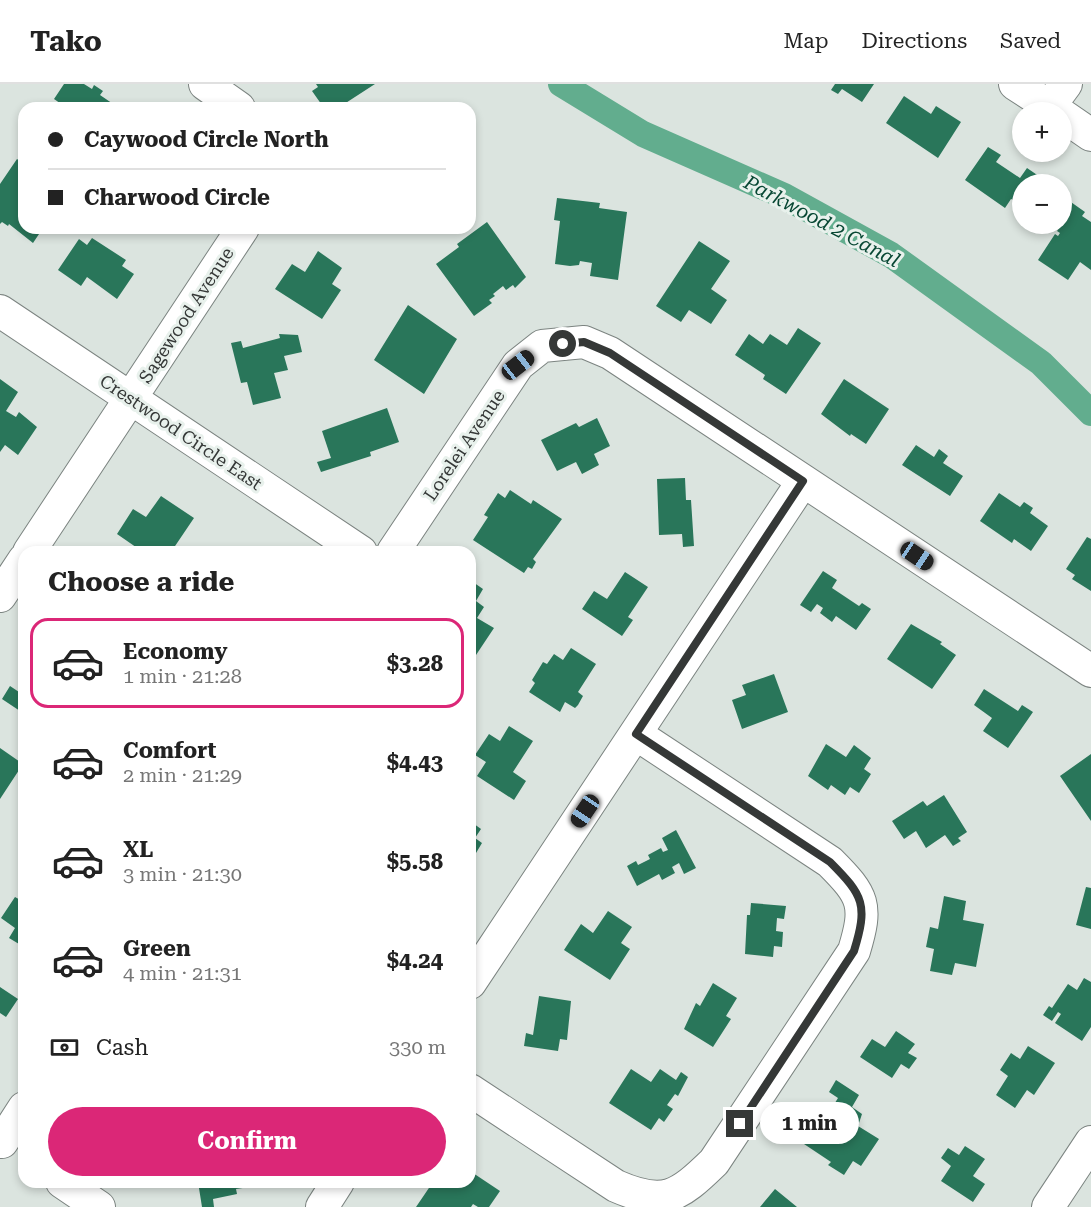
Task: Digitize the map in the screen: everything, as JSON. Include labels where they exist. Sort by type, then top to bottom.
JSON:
[{"type":"street","points":[[205,84],[230,102]]},
{"type":"street","points":[[1015,84],[1053,102]]},
{"type":"street","points":[[1072,117],[1091,135]]},
{"type":"street","name":"Sagewood Avenue","points":[[33,546],[239,234]]},
{"type":"street","name":"Crestwood Circle East","points":[[0,311],[352,546]]},
{"type":"street","name":"Lorelei Avenue","points":[[397,546],[518,365],[543,346],[584,342],[610,353],[803,481]]},
{"type":"street","points":[[476,975],[803,481],[1091,672]]},
{"type":"street","points":[[0,596],[18,569]]},
{"type":"street","points":[[476,1094],[616,1186],[641,1197],[667,1197],[691,1185],[714,1162],[854,951],[863,919],[855,887],[830,862],[636,734]]},
{"type":"street","points":[[9,1146],[18,1123]]},
{"type":"street","points":[[1048,1207],[1091,1142]]},
{"type":"street","points":[[71,1188],[99,1207]]},
{"type":"street","points":[[322,1207],[334,1188]]},
{"type":"building","points":[[64,84],[84,84],[92,89],[94,85],[103,91],[100,95],[110,102],[58,102],[54,99]]},
{"type":"building","points":[[316,84],[375,84],[347,102],[320,102],[312,91],[318,87]]},
{"type":"building","points":[[835,84],[874,84],[862,102],[842,89],[838,94],[831,90]]},
{"type":"building","points":[[904,96],[931,114],[936,106],[961,122],[938,158],[886,123]]},
{"type":"building","points":[[988,147],[1001,155],[996,162],[1014,174],[1012,174],[1012,199],[1005,208],[965,180]]},
{"type":"building","points":[[17,159],[18,231],[9,224],[8,226],[2,222],[0,224],[0,184]]},
{"type":"building","points":[[1027,168],[1036,174],[1023,174]]},
{"type":"building","points":[[557,198],[600,203],[599,208],[627,212],[618,280],[590,276],[592,263],[580,261],[579,265],[570,266],[555,264],[560,221],[554,220]]},
{"type":"building","points":[[1072,203],[1085,212],[1082,216],[1091,222],[1091,270],[1080,262],[1068,280],[1038,260],[1055,234],[1058,236],[1072,234]]},
{"type":"building","points":[[487,222],[526,277],[515,288],[513,285],[506,290],[503,286],[489,300],[492,303],[474,316],[436,264],[459,247],[457,244],[471,234],[476,234],[476,230]]},
{"type":"building","points":[[22,234],[39,234],[33,243]]},
{"type":"building","points":[[92,238],[126,260],[122,266],[134,274],[117,299],[87,277],[81,286],[58,270],[79,239],[87,245]]},
{"type":"building","points":[[699,241],[730,261],[711,289],[727,300],[711,324],[689,310],[681,322],[656,306]]},
{"type":"building","points":[[318,251],[342,268],[332,284],[341,290],[322,319],[275,289],[292,264],[305,272]]},
{"type":"building","points":[[408,305],[457,339],[424,394],[374,360]]},
{"type":"building","points":[[798,328],[821,343],[786,394],[763,379],[765,375],[735,355],[749,334],[763,344],[770,334],[787,345]]},
{"type":"building","points":[[279,334],[298,335],[302,352],[284,356],[288,370],[274,373],[281,398],[253,405],[247,382],[241,383],[231,343],[241,341],[243,348],[280,338]]},
{"type":"building","points":[[0,379],[18,392],[6,411],[16,417],[19,412],[37,427],[18,455],[5,445],[0,452]]},
{"type":"building","points":[[844,379],[889,409],[866,444],[851,434],[850,436],[821,414]]},
{"type":"building","points":[[387,408],[399,442],[370,452],[371,456],[321,472],[317,462],[331,458],[322,431]]},
{"type":"building","points":[[597,418],[610,446],[594,454],[599,465],[582,474],[576,462],[557,471],[541,440],[576,423],[579,427]]},
{"type":"building","points":[[916,445],[934,457],[939,449],[948,456],[943,463],[963,476],[950,496],[902,465]]},
{"type":"building","points":[[685,478],[686,500],[691,500],[694,546],[683,547],[682,534],[659,535],[657,479]]},
{"type":"building","points":[[510,490],[531,504],[533,500],[562,519],[533,559],[536,562],[532,569],[528,567],[524,573],[473,540],[488,517],[484,515],[498,493],[505,498]]},
{"type":"building","points":[[999,493],[1020,507],[1024,502],[1033,508],[1030,513],[1048,526],[1031,551],[1014,539],[1012,543],[980,521]]},
{"type":"building","points":[[161,496],[194,518],[175,546],[134,546],[117,534],[133,509],[146,517]]},
{"type":"building","points":[[1087,537],[1091,539],[1091,591],[1072,579],[1075,575],[1066,569]]},
{"type":"building","points":[[823,571],[837,580],[832,588],[859,606],[862,603],[871,609],[856,630],[836,616],[832,622],[820,613],[823,608],[817,604],[811,612],[800,605]]},
{"type":"building","points":[[625,572],[648,587],[628,617],[633,620],[622,636],[582,609],[594,591],[607,599]]},
{"type":"building","points":[[476,584],[483,589],[476,601]]},
{"type":"building","points":[[476,601],[484,607],[477,618],[494,628],[476,655]]},
{"type":"building","points":[[911,624],[942,642],[940,644],[956,655],[932,689],[887,659]]},
{"type":"building","points":[[571,648],[596,664],[578,692],[583,696],[578,705],[575,708],[565,702],[560,712],[529,692],[535,683],[532,680],[543,662],[547,664],[554,654],[563,660]]},
{"type":"building","points":[[774,674],[788,712],[742,729],[732,700],[746,695],[742,685]]},
{"type":"building","points":[[10,686],[18,691],[18,710],[2,699]]},
{"type":"building","points":[[984,689],[1018,711],[1022,705],[1033,712],[1008,748],[983,731],[992,718],[974,705]]},
{"type":"building","points":[[509,726],[533,741],[513,772],[526,781],[514,800],[477,776],[486,762],[476,754],[489,734],[500,741]]},
{"type":"building","points":[[826,744],[846,757],[854,745],[871,758],[864,769],[871,774],[859,793],[850,787],[845,795],[831,785],[828,790],[808,776]]},
{"type":"building","points":[[0,748],[18,761],[18,772],[0,799]]},
{"type":"building","points":[[1091,754],[1091,821],[1060,776]]},
{"type":"building","points":[[944,795],[967,832],[958,838],[961,841],[953,846],[945,835],[926,848],[916,831],[904,839],[892,821],[923,801],[927,806]]},
{"type":"building","points":[[476,825],[481,829],[476,836]]},
{"type":"building","points":[[676,830],[696,868],[684,874],[679,863],[672,867],[675,873],[662,880],[659,874],[637,886],[627,866],[636,861],[638,865],[650,859],[648,855],[661,848],[663,852],[668,850],[662,838]]},
{"type":"building","points":[[476,839],[482,843],[476,853]]},
{"type":"building","points":[[1086,887],[1091,888],[1091,929],[1076,925]]},
{"type":"building","points":[[944,896],[966,901],[963,920],[984,924],[976,967],[955,963],[952,975],[930,971],[934,949],[926,947],[930,927],[938,929]]},
{"type":"building","points":[[15,897],[18,899],[18,943],[9,938],[15,928],[1,918]]},
{"type":"building","points":[[751,903],[786,906],[784,919],[777,918],[776,931],[783,932],[782,947],[774,946],[773,957],[745,954],[747,915],[750,915]]},
{"type":"building","points":[[608,911],[632,927],[621,943],[630,949],[610,980],[564,950],[581,924],[593,933]]},
{"type":"building","points":[[1084,978],[1091,982],[1091,1027],[1082,1041],[1055,1023],[1061,1014],[1058,1012],[1052,1021],[1043,1015],[1049,1006],[1052,1008],[1068,984],[1077,990]]},
{"type":"building","points":[[713,983],[737,998],[726,1016],[731,1019],[713,1047],[684,1029],[696,1003],[700,1006]]},
{"type":"building","points":[[0,987],[18,999],[6,1017],[0,1013]]},
{"type":"building","points":[[539,996],[571,1001],[567,1040],[560,1039],[558,1051],[524,1046],[526,1033],[533,1035]]},
{"type":"building","points":[[896,1031],[915,1044],[908,1053],[917,1058],[909,1069],[901,1064],[892,1078],[860,1057],[872,1039],[885,1047]]},
{"type":"building","points":[[1028,1046],[1055,1063],[1034,1095],[1027,1090],[1015,1108],[996,1095],[1008,1076],[1000,1070],[1011,1053],[1020,1059]]},
{"type":"building","points":[[631,1069],[651,1082],[660,1069],[676,1080],[681,1072],[688,1077],[678,1096],[675,1094],[667,1105],[673,1109],[664,1122],[659,1118],[651,1130],[609,1103]]},
{"type":"building","points":[[836,1080],[859,1095],[852,1107],[862,1114],[858,1126],[879,1139],[861,1166],[853,1161],[844,1175],[828,1165],[831,1162],[801,1142],[808,1131],[814,1136],[820,1126],[813,1121],[818,1114],[825,1119],[838,1098],[829,1092]]},
{"type":"building","points":[[965,1146],[985,1159],[973,1176],[985,1184],[973,1202],[941,1181],[951,1166],[941,1158],[948,1148],[959,1155]]},
{"type":"building","points":[[476,1175],[500,1191],[489,1207],[478,1207],[473,1204],[471,1207],[416,1207],[429,1188],[476,1188]]},
{"type":"building","points":[[199,1188],[243,1188],[236,1189],[237,1194],[213,1199],[214,1207],[202,1207]]},
{"type":"building","points":[[775,1189],[797,1207],[760,1207]]},
{"type":"waterway","name":"Parkwood 2 Canal","points":[[561,84],[643,134],[784,196],[891,255],[1041,363],[1091,413]]},
{"type":"route","points":[[563,344],[584,342],[610,353],[803,481],[636,734],[830,862],[855,887],[863,919],[854,951],[740,1124]]}]
